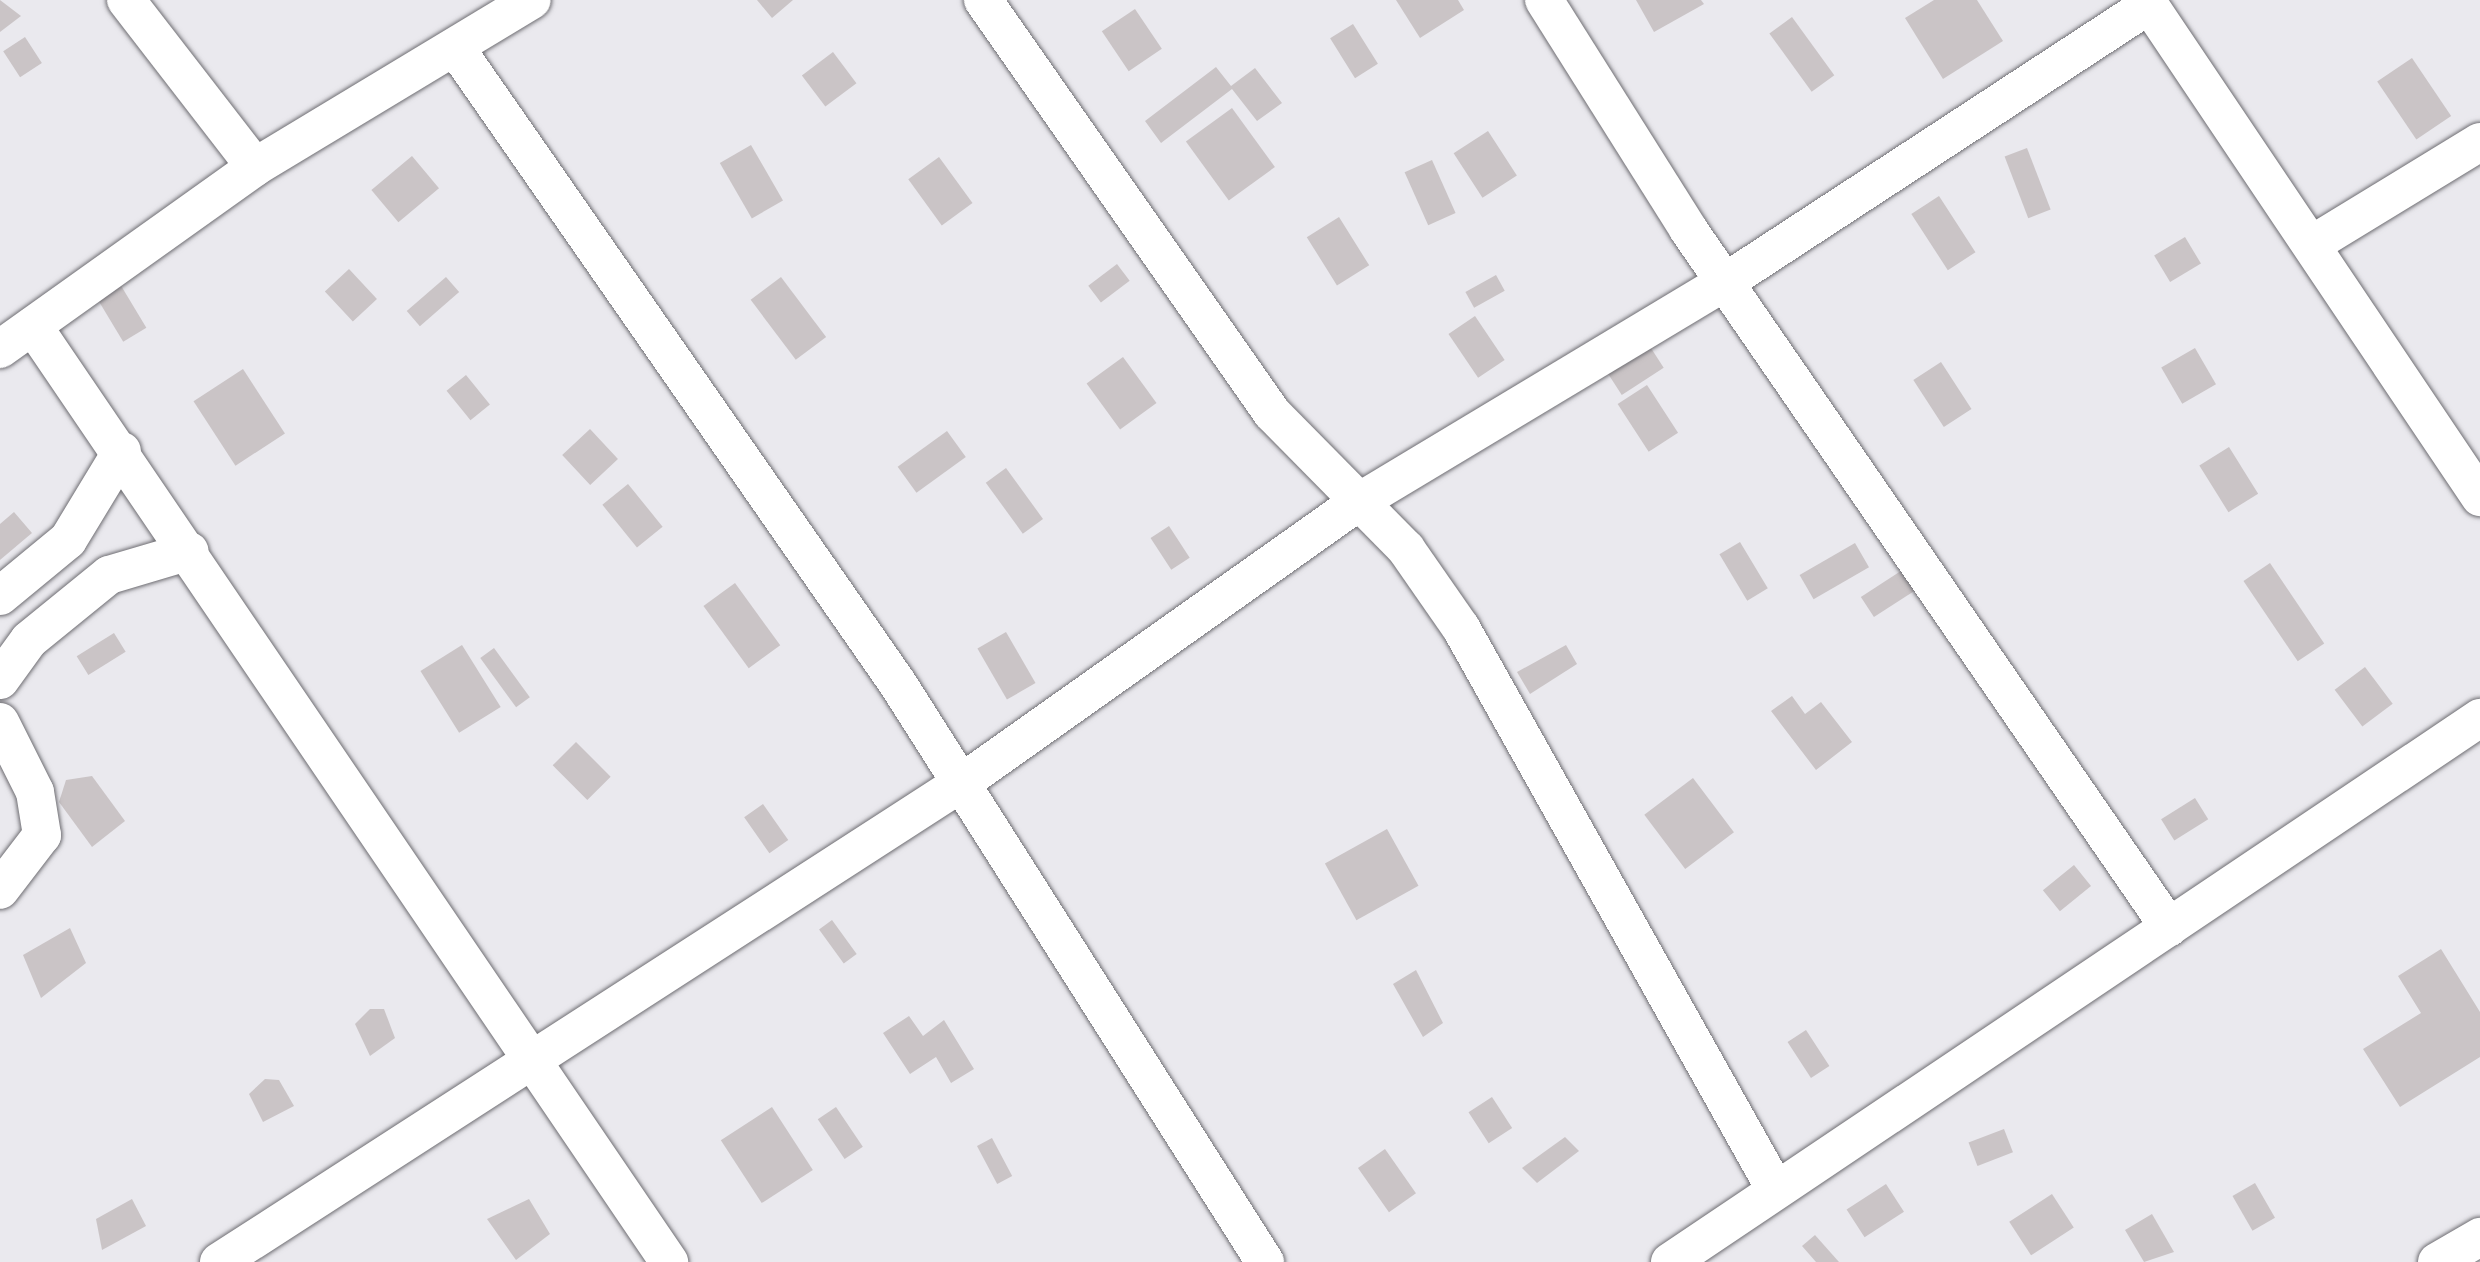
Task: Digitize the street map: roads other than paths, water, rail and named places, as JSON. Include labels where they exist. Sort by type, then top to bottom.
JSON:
[{"type":"street","points":[[126,0],[255,167]]},
{"type":"street","points":[[0,349],[255,167],[457,50],[532,0]]},
{"type":"street","points":[[983,0],[1272,412],[1406,549],[1460,628],[1774,1187]]},
{"type":"street","points":[[1544,0],[1726,280],[2168,928]]},
{"type":"street","points":[[219,1262],[960,784],[1357,503],[1726,280],[2148,2],[2316,242],[2480,497]]},
{"type":"street","points":[[457,50],[960,784],[1265,1262]]},
{"type":"street","points":[[2316,242],[2480,142]]},
{"type":"street","points":[[33,326],[669,1262]]},
{"type":"street","points":[[0,596],[68,540],[122,452]]},
{"type":"street","points":[[0,680],[29,640],[109,575],[190,552]]},
{"type":"street","points":[[1670,1262],[1774,1187],[2480,718]]},
{"type":"street","points":[[0,722],[35,792],[42,835],[0,890]]},
{"type":"street","points":[[2438,1262],[2480,1236]]}]
